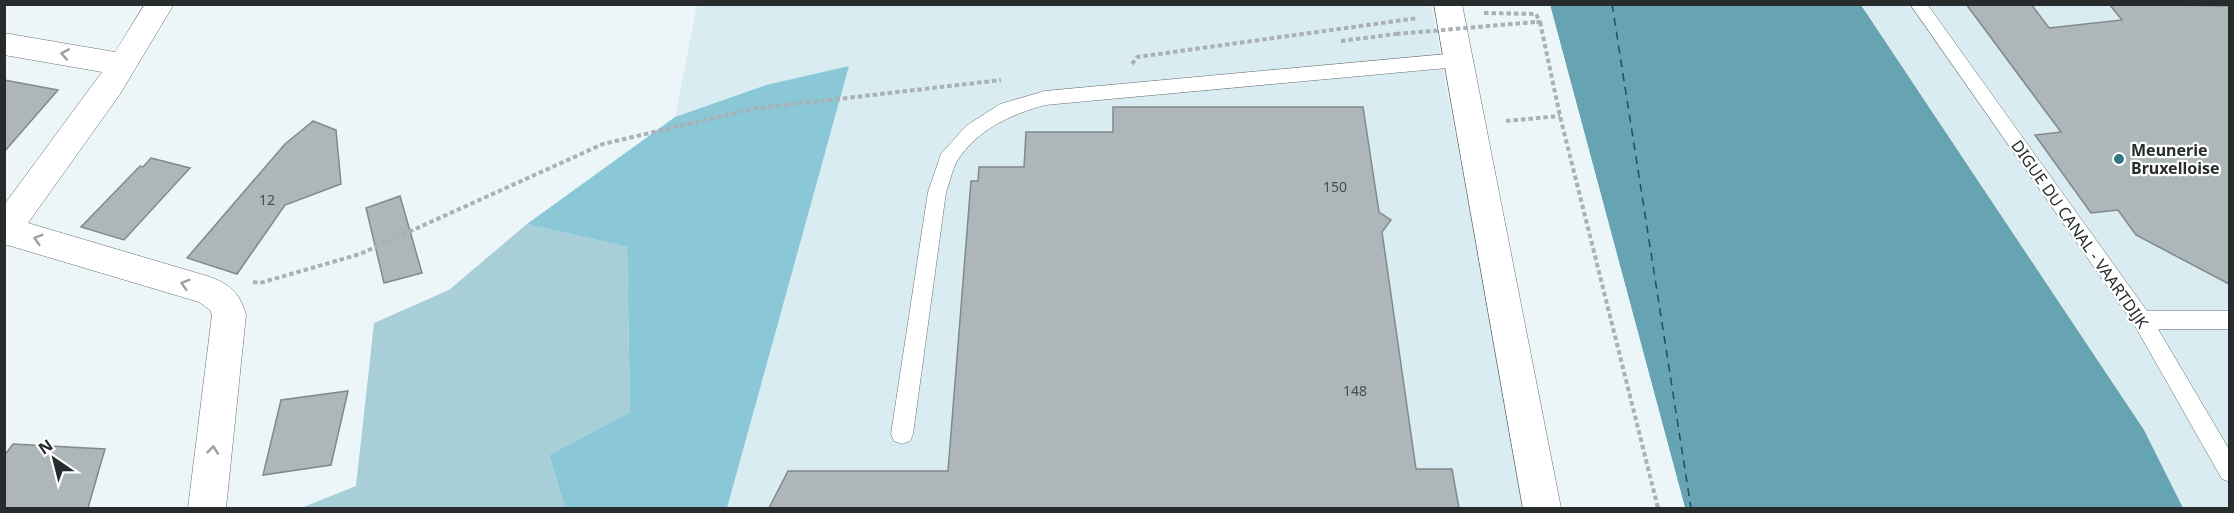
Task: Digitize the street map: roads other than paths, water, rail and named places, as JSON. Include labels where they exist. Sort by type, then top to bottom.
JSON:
[{"type":"street","points":[[159,4],[123,64],[5,230],[207,290],[218,294],[226,302],[229,315],[207,508]]},
{"type":"street","points":[[1448,4],[1493,235],[1542,508]]},
{"type":"street","points":[[4,44],[123,64]]},
{"type":"lane","name":"DIGUE DU CANAL - VAARTDIJK","points":[[1918,4],[2142,320],[2229,472]]},
{"type":"lane","points":[[902,434],[936,192],[948,159],[972,130],[1006,110],[1045,98],[1458,60]]},
{"type":"lane","points":[[2142,320],[2229,320]]},
{"type":"place","name":"Meunerie Bruxelloise","points":[[2119,159]]}]
